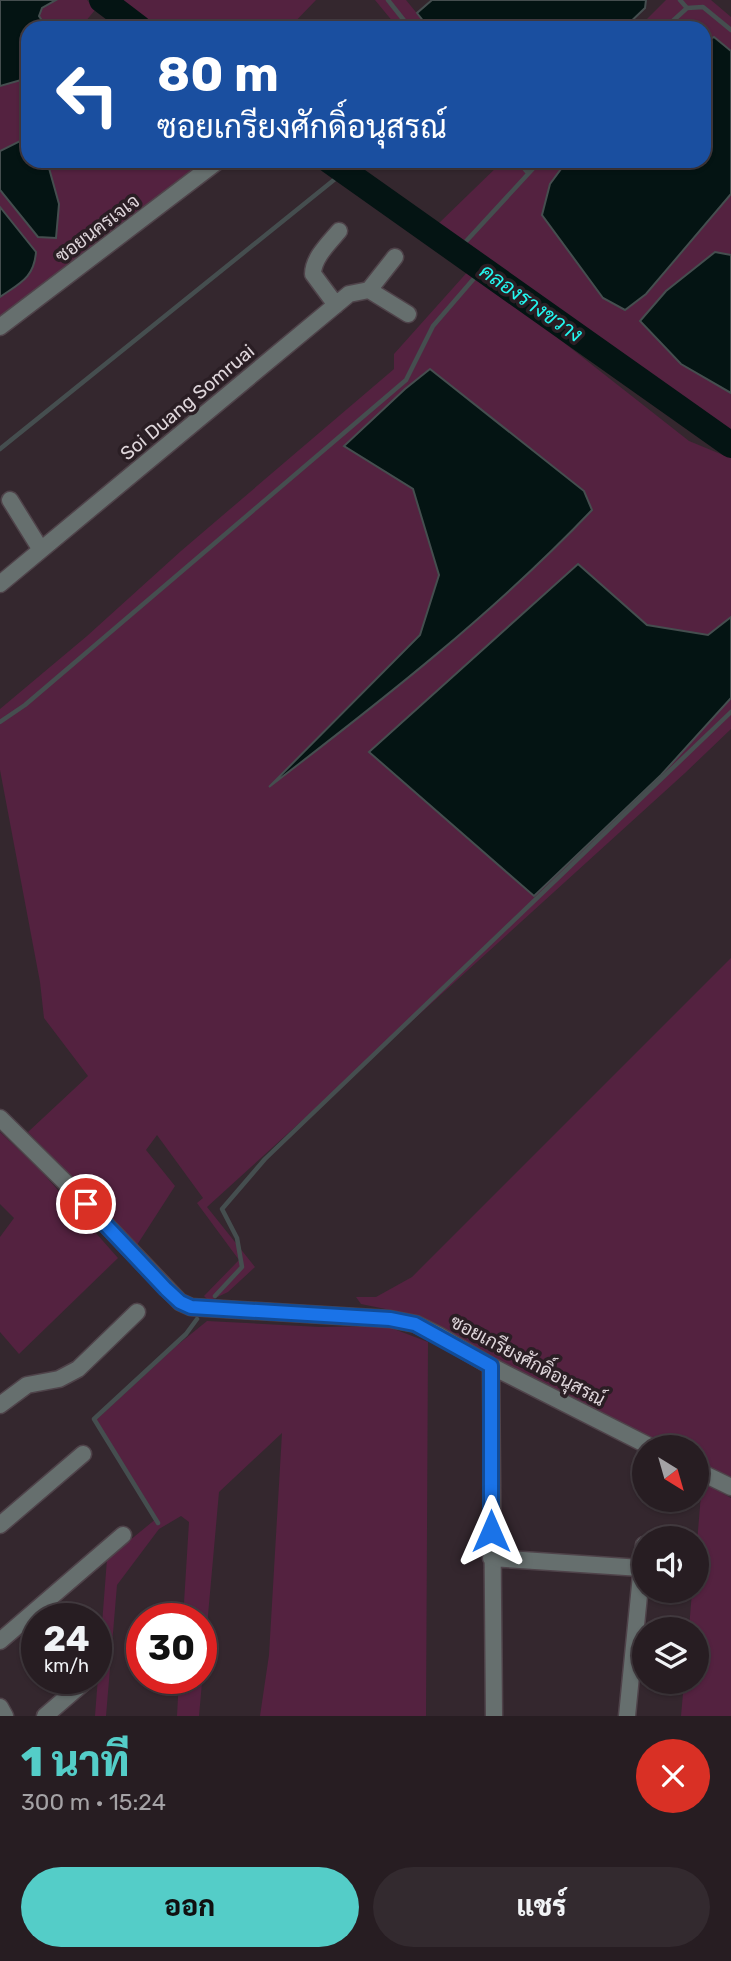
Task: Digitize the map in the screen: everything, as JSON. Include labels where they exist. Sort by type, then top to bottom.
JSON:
[{"type":"street","name":"ซอยนครเจเจ","points":[[0,327],[210,168]]},
{"type":"street","points":[[336,305],[313,274],[313,268],[317,258],[339,231]]},
{"type":"street","points":[[395,257],[369,290],[408,314]]},
{"type":"street","name":"Soi Duang Somruai","points":[[0,584],[349,294],[369,290]]},
{"type":"street","points":[[10,500],[41,550]]},
{"type":"street","name":"ซอยเกรียงศักดิ์อนุสรณ์","points":[[0,1118],[180,1302],[191,1307],[390,1319],[415,1324],[632,1437]]},
{"type":"street","points":[[0,1405],[27,1385],[59,1379],[78,1369],[137,1312]]},
{"type":"street","points":[[491,1366],[494,1716]]},
{"type":"street","points":[[0,1525],[83,1454]]},
{"type":"street","points":[[709,1477],[731,1488]]},
{"type":"street","points":[[0,1641],[123,1535]]},
{"type":"street","points":[[491,1558],[632,1567]]},
{"type":"street","points":[[627,1716],[638,1603]]},
{"type":"street","points":[[45,1716],[70,1694]]},
{"type":"street","points":[[0,1707],[5,1716]]},
{"type":"shaded area","points":[[0,0],[56,0],[42,8],[39,16],[42,21],[21,21],[21,80],[0,86]]},
{"type":"shaded area","points":[[56,0],[87,0],[95,10],[86,21],[42,21],[39,16],[42,8]]},
{"type":"shaded area","points":[[107,0],[316,0],[296,21],[138,21]]},
{"type":"shaded area","points":[[375,0],[406,0],[423,21],[392,21]]},
{"type":"shaded area","points":[[432,0],[646,0],[645,8],[631,21],[423,21],[417,13]]},
{"type":"shaded area","points":[[666,0],[711,0],[731,17],[731,51],[714,37],[711,38],[711,21],[645,21]]},
{"type":"shaded area","points":[[714,37],[731,51],[731,194],[646,294],[625,310],[603,298],[542,215],[550,184],[562,168],[711,168],[711,38]]},
{"type":"shaded area","points":[[21,80],[21,140],[0,151],[0,86]]},
{"type":"shaded area","points":[[21,140],[21,168],[49,168],[59,204],[56,238],[38,237],[0,190],[0,151]]},
{"type":"shaded area","points":[[49,168],[199,168],[0,320],[0,190],[38,237],[59,204]]},
{"type":"shaded area","points":[[496,168],[562,168],[550,184],[647,294],[731,194],[731,255],[714,252],[681,364],[731,393],[731,430],[437,225]]},
{"type":"shaded area","points":[[0,207],[36,252],[29,274],[0,297]]},
{"type":"shaded area","points":[[715,252],[731,255],[731,393],[681,364],[640,321],[666,291]]},
{"type":"shaded area","points":[[470,269],[689,441],[723,455],[731,455],[731,617],[708,635],[647,625],[578,564],[507,629],[661,775],[731,698],[731,729],[207,1207],[255,1267],[228,1292],[209,1301],[204,1296],[239,1260],[197,1203],[203,1198],[157,1135],[146,1150],[175,1186],[137,1245],[28,1132],[88,1076],[44,1018],[40,982],[0,770],[0,709],[394,369],[394,354]],"holes":[[[430,369],[584,491],[592,510],[275,781],[420,636],[439,575],[413,489],[344,446]]]},
{"type":"shaded area","points":[[430,369],[584,491],[592,510],[516,585],[476,620],[395,689],[269,787],[420,635],[439,575],[413,489],[344,446]]},
{"type":"shaded area","points":[[578,564],[647,625],[708,635],[731,617],[731,698],[661,775],[534,896],[369,752]]},
{"type":"shaded area","points":[[731,958],[731,1478],[709,1467],[709,1435],[646,1435],[405,1313],[361,1304],[356,1297],[376,1297],[412,1277]]},
{"type":"shaded area","points":[[0,1132],[41,1171],[118,1258],[19,1354],[0,1332],[0,1237],[14,1218],[0,1204]]},
{"type":"shaded area","points":[[207,1321],[320,1327],[386,1326],[428,1342],[426,1716],[260,1716],[269,1655],[282,1433],[219,1492],[209,1603],[184,1603],[189,1522],[181,1516],[159,1529],[117,1585],[112,1645],[112,1603],[104,1603],[107,1559],[157,1518],[96,1420]]},
{"type":"shaded area","points":[[709,1486],[731,1498],[731,1716],[681,1716],[683,1694],[709,1694],[709,1617],[690,1617],[691,1603],[709,1603],[709,1526],[698,1526],[700,1512],[709,1512]]},
{"type":"shaded area","points":[[97,1694],[108,1694],[106,1716],[95,1716]]},
{"type":"shaded area","points":[[178,1694],[201,1694],[199,1716],[177,1716]]},
{"type":"waterway","name":"คลองรางขวาง","points":[[102,0],[130,21]]},
{"type":"waterway","points":[[388,0],[404,21]]},
{"type":"waterway","points":[[680,0],[687,8]]},
{"type":"waterway","points":[[673,21],[687,8],[703,7],[731,30]]},
{"type":"waterway","name":"คลองรางขวาง","points":[[340,168],[731,445]]},
{"type":"waterway","points":[[524,168],[528,173]]},
{"type":"waterway","points":[[458,250],[534,168]]},
{"type":"waterway","points":[[0,449],[345,171]]},
{"type":"waterway","points":[[0,722],[25,705],[406,380],[433,326],[483,268]]},
{"type":"waterway","points":[[215,1296],[242,1267],[237,1238],[222,1209],[265,1159],[731,712]]},
{"type":"waterway","points":[[158,1523],[94,1419],[186,1334],[197,1319]]},
{"type":"route","points":[[86,1204],[166,1289],[180,1302],[191,1307],[390,1319],[415,1324],[491,1366],[491,1531]]}]
